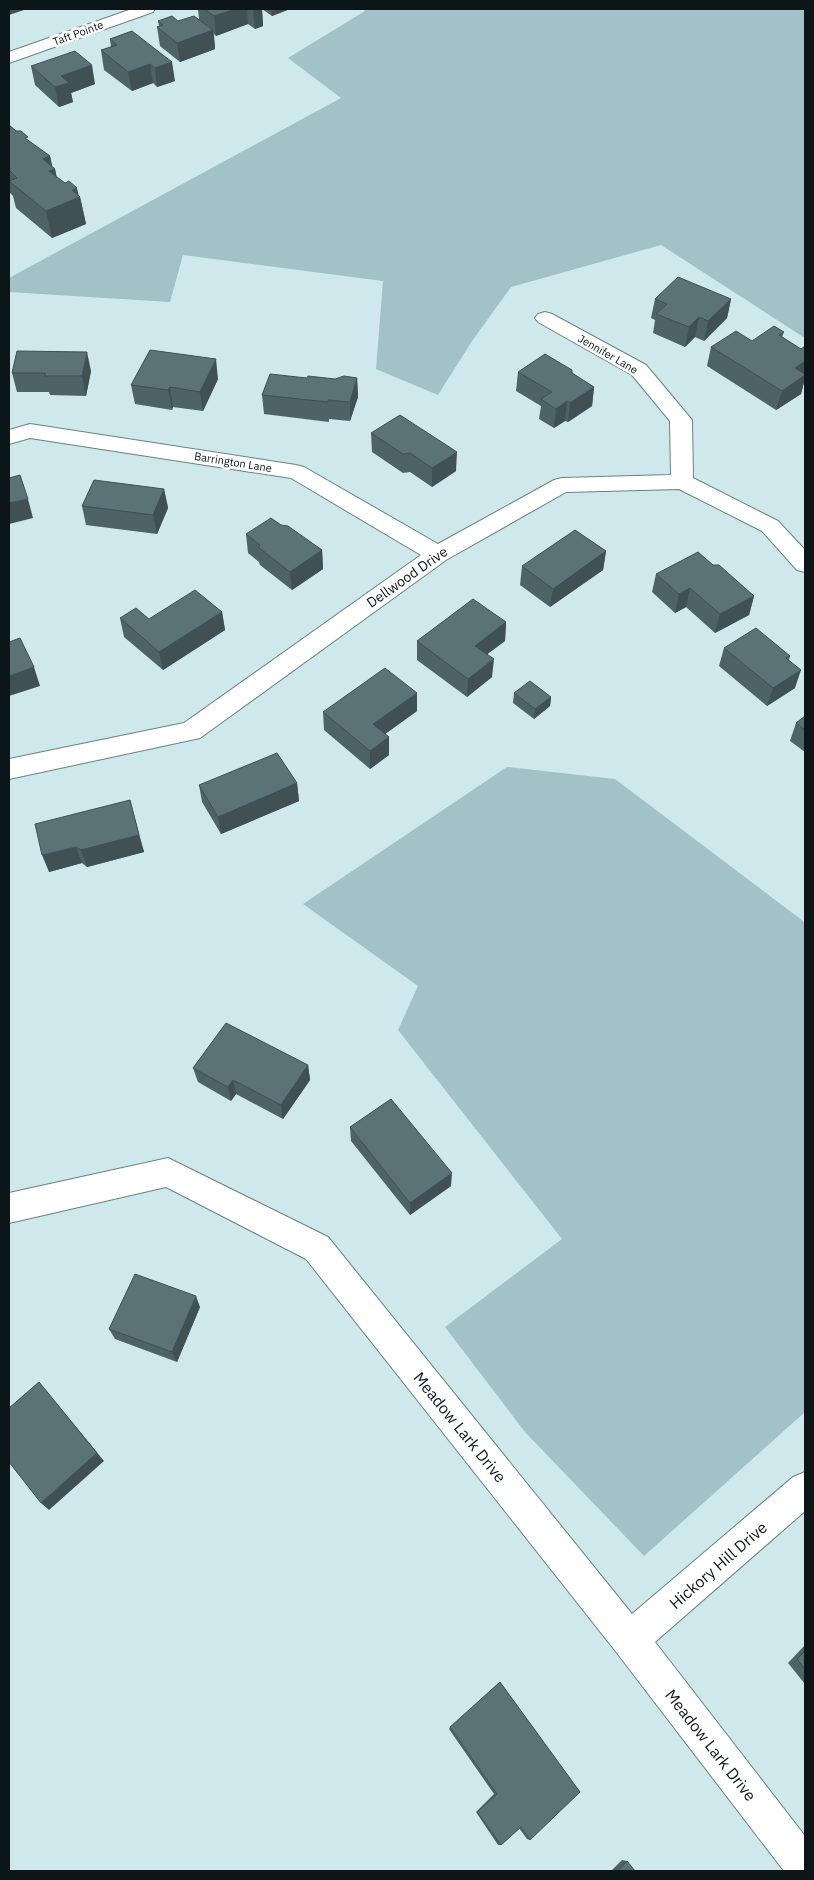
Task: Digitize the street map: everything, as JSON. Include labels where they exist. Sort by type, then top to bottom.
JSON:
[{"type":"street","name":"Taft Pointe","points":[[9,58],[147,9]]},
{"type":"street","name":"Jennifer Lane","points":[[545,318],[639,370],[681,420],[682,482]]},
{"type":"street","name":"Barrington Lane","points":[[9,437],[30,431],[296,472],[438,554]]},
{"type":"street","name":"Dellwood Drive","points":[[9,769],[191,731],[438,554],[562,485],[682,482],[770,526],[805,564]]},
{"type":"street","name":"Meadow Lark Drive","points":[[9,1208],[168,1172],[317,1248],[630,1640],[805,1867]]},
{"type":"street","name":"Hickory Hill Drive","points":[[630,1640],[805,1489]]},
{"type":"shaded area","points":[[362,9],[805,9],[805,338],[661,245],[511,287],[472,341],[438,395],[376,369],[383,281],[183,255],[170,302],[9,292],[9,278],[341,98],[288,58],[365,11]]},
{"type":"shaded area","points":[[507,767],[615,779],[805,924],[805,1412],[644,1556],[525,1432],[445,1327],[562,1239],[398,1030],[418,986],[303,904]]},
{"type":"building","points":[[204,9],[236,9],[214,16]]},
{"type":"building","points":[[172,16],[178,21],[194,16],[213,30],[177,43],[157,27],[163,25],[158,21]]},
{"type":"building","points":[[132,31],[172,62],[155,68],[150,64],[128,72],[101,50],[117,45],[110,39]]},
{"type":"building","points":[[75,51],[92,65],[61,76],[69,83],[55,87],[31,66]]},
{"type":"building","points":[[9,125],[16,131],[21,131],[28,137],[25,138],[50,156],[43,159],[55,169],[49,171],[65,183],[69,181],[77,188],[72,190],[80,197],[46,211],[9,181],[17,178],[9,170]]},
{"type":"building","points":[[678,277],[731,299],[708,321],[699,317],[689,327],[656,314],[667,304],[655,299]]},
{"type":"building","points":[[774,326],[784,332],[779,335],[801,349],[805,346],[805,361],[795,368],[805,375],[782,391],[711,347],[736,331],[752,341]]},
{"type":"building","points":[[150,350],[216,359],[200,392],[170,387],[168,390],[131,385]]},
{"type":"building","points":[[17,351],[87,352],[82,376],[45,376],[45,373],[12,373]]},
{"type":"building","points":[[545,354],[572,370],[572,373],[594,387],[570,403],[567,401],[556,409],[541,399],[552,392],[518,372]]},
{"type":"building","points":[[270,374],[307,378],[308,376],[335,379],[344,376],[357,378],[350,402],[328,400],[328,402],[262,395]]},
{"type":"building","points":[[400,415],[457,452],[432,468],[410,453],[403,454],[371,433]]},
{"type":"building","points":[[20,475],[28,499],[9,503],[9,478]]},
{"type":"building","points":[[94,480],[164,489],[153,515],[82,506]]},
{"type":"building","points":[[271,518],[281,525],[288,526],[322,550],[290,572],[258,547],[260,545],[246,534]]},
{"type":"building","points":[[575,530],[606,551],[553,589],[522,566]]},
{"type":"building","points":[[698,552],[713,565],[719,565],[754,596],[720,614],[690,588],[679,594],[656,574]]},
{"type":"building","points":[[195,590],[222,612],[159,652],[120,618],[136,608],[149,619]]},
{"type":"building","points":[[473,599],[506,622],[475,646],[494,659],[468,679],[417,641]]},
{"type":"building","points":[[756,628],[790,656],[786,658],[801,670],[773,688],[724,648]]},
{"type":"building","points":[[20,638],[34,667],[9,676],[9,642]]},
{"type":"building","points":[[385,668],[417,693],[373,724],[389,737],[370,751],[323,712]]},
{"type":"building","points":[[530,681],[551,697],[535,709],[514,693]]},
{"type":"building","points":[[805,716],[805,730],[796,723]]},
{"type":"building","points":[[277,753],[297,783],[218,817],[199,785]]},
{"type":"building","points":[[130,800],[139,835],[81,850],[76,847],[42,855],[35,824]]},
{"type":"building","points":[[226,1023],[308,1065],[281,1105],[233,1080],[228,1087],[193,1068]]},
{"type":"building","points":[[391,1099],[452,1173],[410,1203],[350,1127]]},
{"type":"building","points":[[135,1274],[196,1296],[172,1352],[109,1329]]},
{"type":"building","points":[[39,1382],[97,1453],[41,1503],[9,1462],[9,1408]]},
{"type":"building","points":[[805,1651],[805,1669],[797,1659]]},
{"type":"building","points":[[500,1682],[580,1792],[530,1840],[521,1827],[501,1845],[477,1812],[497,1794],[450,1727]]},
{"type":"building","points":[[627,1861],[635,1871],[618,1871]]}]
